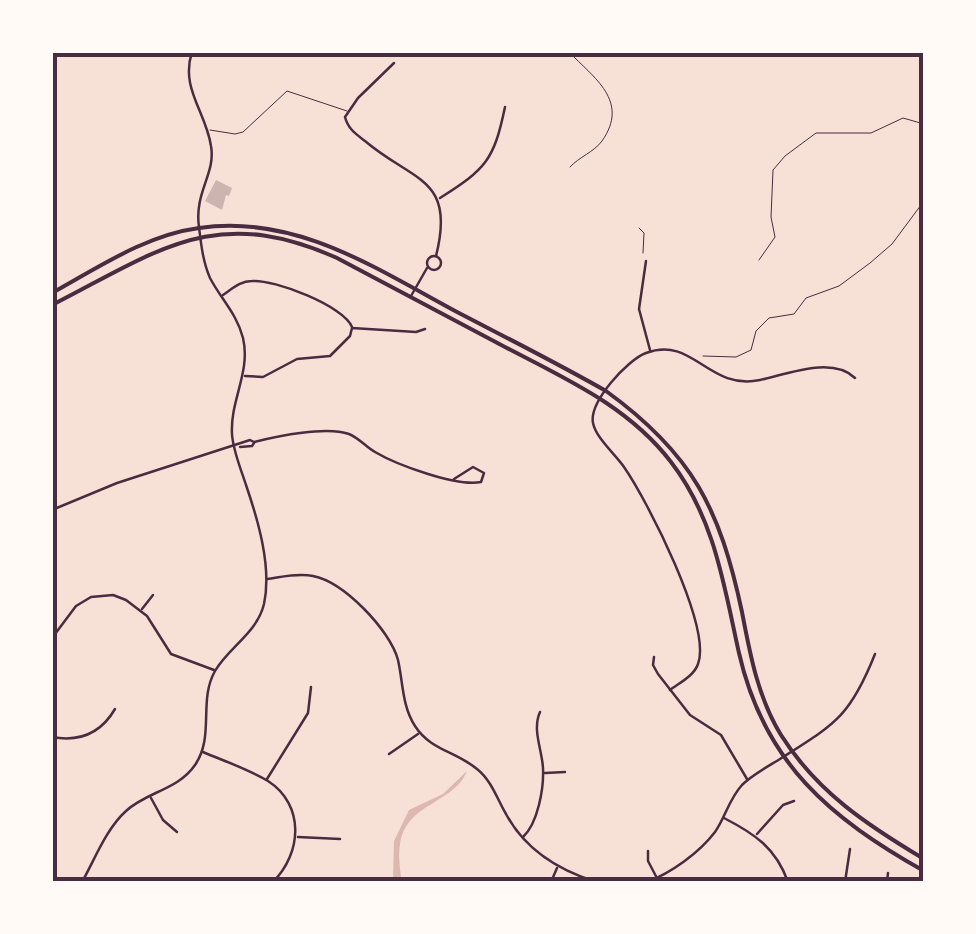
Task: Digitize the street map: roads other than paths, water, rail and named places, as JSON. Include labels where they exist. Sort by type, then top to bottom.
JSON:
[{"type":"main road","points":[[52,293],[139,246],[199,228],[248,226],[296,233],[326,244],[606,391],[668,443],[709,503],[730,556],[764,700],[792,751],[817,783],[846,808],[924,859]]},
{"type":"main road","points":[[52,305],[145,254],[200,237],[248,235],[291,241],[337,258],[602,398],[660,449],[700,508],[719,560],[746,681],[763,723],[783,757],[828,807],[887,850],[924,871]]},
{"type":"street","points":[[82,882],[118,819],[134,804],[180,780],[195,766],[208,729],[207,692],[216,670],[257,622],[264,601],[265,579],[256,518],[237,446],[234,410],[244,376],[245,352],[241,330],[208,274],[200,237],[198,201],[212,158],[206,129],[190,90],[188,66],[192,52]]},
{"type":"street","points":[[394,63],[347,110],[347,126],[410,171],[438,200],[443,227],[436,256]]},
{"type":"street","points":[[438,200],[482,168],[498,140],[506,106]]},
{"type":"street","points":[[429,267],[440,267],[441,260],[436,256]]},
{"type":"street","points":[[410,297],[429,267],[429,258],[436,256]]},
{"type":"street","points":[[646,261],[639,309],[650,351]]},
{"type":"street","points":[[222,296],[244,282],[264,281],[329,306],[348,318],[352,328],[342,347],[330,356],[297,359],[263,377],[244,376]]},
{"type":"street","points":[[352,328],[416,332],[425,328]]},
{"type":"street","points":[[670,690],[694,672],[700,660],[689,596],[633,480],[594,428],[594,414],[606,391],[624,367],[650,351],[677,350],[716,376],[737,382],[824,368],[839,368],[855,378]]},
{"type":"street","points":[[52,510],[107,486],[250,440],[277,436],[345,433],[382,456],[431,475],[474,484],[482,482],[484,473],[474,467],[454,478]]},
{"type":"street","points":[[265,579],[314,576],[344,591],[391,642],[399,664],[406,710],[420,733],[435,747],[466,761],[482,774],[522,838],[558,867],[596,882]]},
{"type":"street","points":[[141,610],[154,595]]},
{"type":"street","points":[[52,638],[69,612],[91,597],[119,597],[141,610],[170,654],[216,670]]},
{"type":"street","points":[[647,882],[658,880],[706,842],[734,795],[748,780],[848,710],[875,654]]},
{"type":"street","points":[[654,657],[653,666],[670,690],[690,714],[721,735],[748,780]]},
{"type":"street","points":[[266,780],[308,713],[310,687]]},
{"type":"street","points":[[52,756],[54,737],[75,738],[92,733],[115,709]]},
{"type":"street","points":[[522,838],[534,823],[544,772],[536,723],[540,712]]},
{"type":"street","points":[[388,754],[420,733]]},
{"type":"street","points":[[202,752],[266,780],[290,806],[296,837],[287,865],[273,882]]},
{"type":"street","points":[[544,772],[565,772]]},
{"type":"street","points":[[150,796],[163,820],[177,832]]},
{"type":"street","points":[[756,836],[784,805],[794,801]]},
{"type":"street","points":[[723,818],[756,836],[774,853],[788,882]]},
{"type":"street","points":[[296,837],[340,839]]},
{"type":"street","points":[[844,882],[850,848]]},
{"type":"street","points":[[648,851],[658,880]]},
{"type":"street","points":[[551,882],[558,867]]},
{"type":"street","points":[[886,882],[888,872]]},
{"type":"lane","points":[[206,129],[243,132],[288,91],[347,110]]}]
